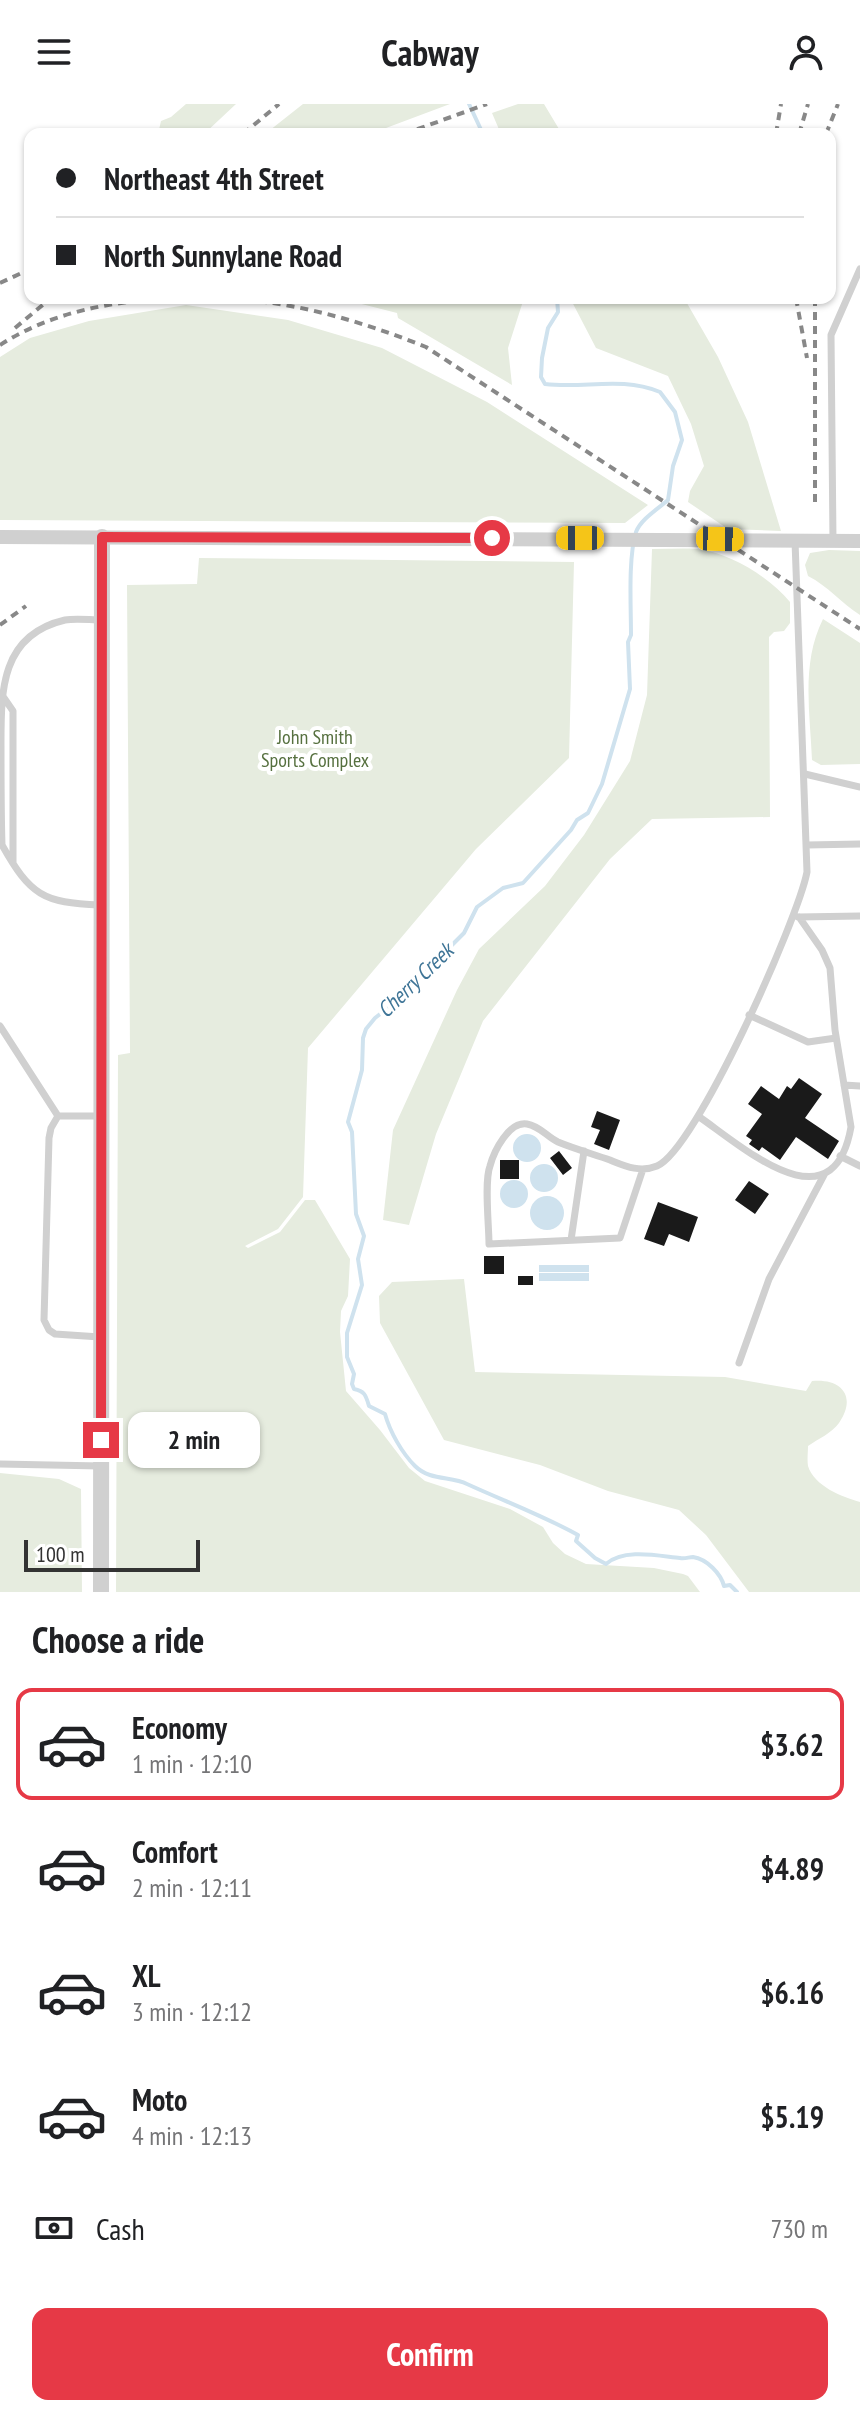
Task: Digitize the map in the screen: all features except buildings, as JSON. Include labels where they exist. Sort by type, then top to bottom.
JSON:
[{"type":"street","points":[[0,537],[860,541]]},
{"type":"street","points":[[101,1592],[102,537]]},
{"type":"lane","points":[[833,541],[831,335],[860,269]]},
{"type":"lane","points":[[643,1169],[620,1238],[489,1244],[489,1167],[509,1130],[520,1124],[530,1124],[555,1141],[632,1168],[658,1166],[670,1157],[728,1064],[796,917],[805,882],[807,845],[795,541]]},
{"type":"lane","points":[[102,620],[68,620],[32,635],[11,659],[0,693],[1,844],[13,866],[36,891],[49,899],[63,904],[102,905]]},
{"type":"lane","points":[[0,693],[13,711],[13,866]]},
{"type":"lane","points":[[805,774],[860,787]]},
{"type":"lane","points":[[807,845],[860,844]]},
{"type":"lane","points":[[796,917],[860,916]]},
{"type":"lane","points":[[739,1363],[769,1279],[824,1175],[835,1166],[849,1139],[851,1127],[836,1038],[830,968],[822,950],[796,917]]},
{"type":"lane","points":[[749,1015],[808,1042],[836,1038]]},
{"type":"lane","points":[[0,1026],[58,1116]]},
{"type":"lane","points":[[844,1085],[860,1086]]},
{"type":"lane","points":[[58,1116],[101,1116]]},
{"type":"lane","points":[[58,1116],[49,1138],[44,1320],[55,1334],[101,1337]]},
{"type":"lane","points":[[698,1116],[781,1172],[803,1177],[824,1175]]},
{"type":"lane","points":[[571,1240],[584,1151]]},
{"type":"lane","points":[[840,1156],[860,1166]]},
{"type":"lane","points":[[0,1464],[101,1466]]},
{"type":"green space","points":[[186,104],[236,104],[210,128],[159,128],[161,121]]},
{"type":"green space","points":[[303,104],[450,104],[386,128],[273,128]]},
{"type":"green space","points":[[518,104],[544,104],[558,128],[498,128],[492,113]]},
{"type":"green space","points":[[362,304],[522,304],[508,348],[512,385],[398,318],[397,313]]},
{"type":"green space","points":[[573,304],[687,304],[718,357],[748,422],[781,531],[728,529],[688,502],[690,491],[704,466],[691,424],[668,376],[596,348]]},
{"type":"green space","points":[[186,305],[288,320],[382,348],[487,402],[648,505],[625,523],[0,520],[0,357],[30,338],[89,321]]},
{"type":"green space","points":[[652,549],[697,549],[723,555],[760,575],[790,602],[790,623],[784,631],[774,632],[769,637],[770,817],[652,819],[610,859],[483,1021],[436,1134],[409,1225],[383,1220],[393,1130],[479,949],[545,886],[584,835],[630,761],[647,695]]},
{"type":"green space","points":[[860,551],[860,615],[808,576],[805,565],[810,553]]},
{"type":"green space","name":"John Smith Sports Complex","points":[[199,558],[574,562],[569,758],[476,849],[308,1048],[303,1197],[278,1229],[245,1246],[248,1248],[280,1232],[305,1200],[315,1200],[350,1259],[348,1296],[341,1311],[340,1332],[346,1391],[409,1468],[425,1481],[510,1509],[543,1527],[565,1554],[586,1564],[654,1568],[683,1574],[700,1592],[116,1592],[118,1055],[130,1053],[127,585],[197,584]]},
{"type":"green space","points":[[823,619],[860,643],[860,764],[821,765],[812,760],[809,670]]},
{"type":"green space","points":[[464,1279],[475,1372],[725,1377],[806,1391],[812,1381],[838,1386],[846,1397],[844,1414],[833,1430],[808,1446],[808,1464],[811,1473],[822,1485],[860,1502],[860,1592],[749,1592],[706,1535],[679,1510],[608,1491],[540,1465],[444,1440],[380,1323],[379,1296],[392,1282]]},
{"type":"green space","points":[[0,1473],[59,1479],[81,1489],[82,1592],[0,1592]]},
{"type":"water","points":[[527,1134],[537,1138],[541,1148],[537,1158],[527,1162],[517,1158],[513,1148],[517,1138]]},
{"type":"water","points":[[544,1164],[554,1168],[558,1178],[554,1188],[544,1192],[534,1188],[530,1178],[534,1168]]},
{"type":"water","points":[[514,1180],[524,1184],[528,1194],[524,1204],[514,1208],[504,1204],[500,1194],[504,1184]]},
{"type":"water","points":[[547,1196],[559,1201],[564,1213],[559,1225],[547,1230],[535,1225],[530,1213],[535,1201]]},
{"type":"water","points":[[539,1265],[589,1265],[589,1272],[539,1272]]},
{"type":"water","points":[[539,1273],[589,1273],[589,1281],[539,1281]]},
{"type":"waterway","name":"Cherry Creek","points":[[469,104],[480,128]]},
{"type":"waterway","name":"Cherry Creek","points":[[557,304],[558,312],[548,328],[542,358],[541,377],[545,384],[617,384],[660,392],[675,412],[682,440],[673,466],[668,500],[638,527],[633,543],[631,635],[628,642],[630,689],[602,784],[588,813],[577,820],[523,883],[503,888],[477,907],[464,933],[424,973],[415,976],[398,1000],[366,1029],[362,1070],[348,1122],[352,1132],[356,1214],[364,1236],[358,1259],[362,1285],[347,1333],[347,1357],[354,1374],[354,1389],[364,1394],[369,1406],[385,1414],[401,1449],[421,1471],[467,1484],[578,1535],[576,1541],[606,1564],[613,1559],[632,1555],[698,1558],[717,1572],[724,1586],[730,1585],[737,1592]]},
{"type":"railway","points":[[250,128],[279,104]]},
{"type":"railway","points":[[421,128],[487,104]]},
{"type":"railway","points":[[777,128],[781,104]]},
{"type":"railway","points":[[801,128],[808,104]]},
{"type":"railway","points":[[828,128],[838,104]]},
{"type":"railway","points":[[0,283],[24,272]]},
{"type":"railway","points":[[15,328],[44,304]]},
{"type":"railway","points":[[0,345],[20,333],[63,316],[115,304]]},
{"type":"railway","points":[[278,304],[375,328],[426,347],[860,629]]},
{"type":"railway","points":[[797,304],[807,358]]},
{"type":"railway","points":[[815,304],[815,507]]},
{"type":"railway","points":[[0,625],[26,606]]},
{"type":"route","points":[[101,1440],[102,537],[492,538]]}]
